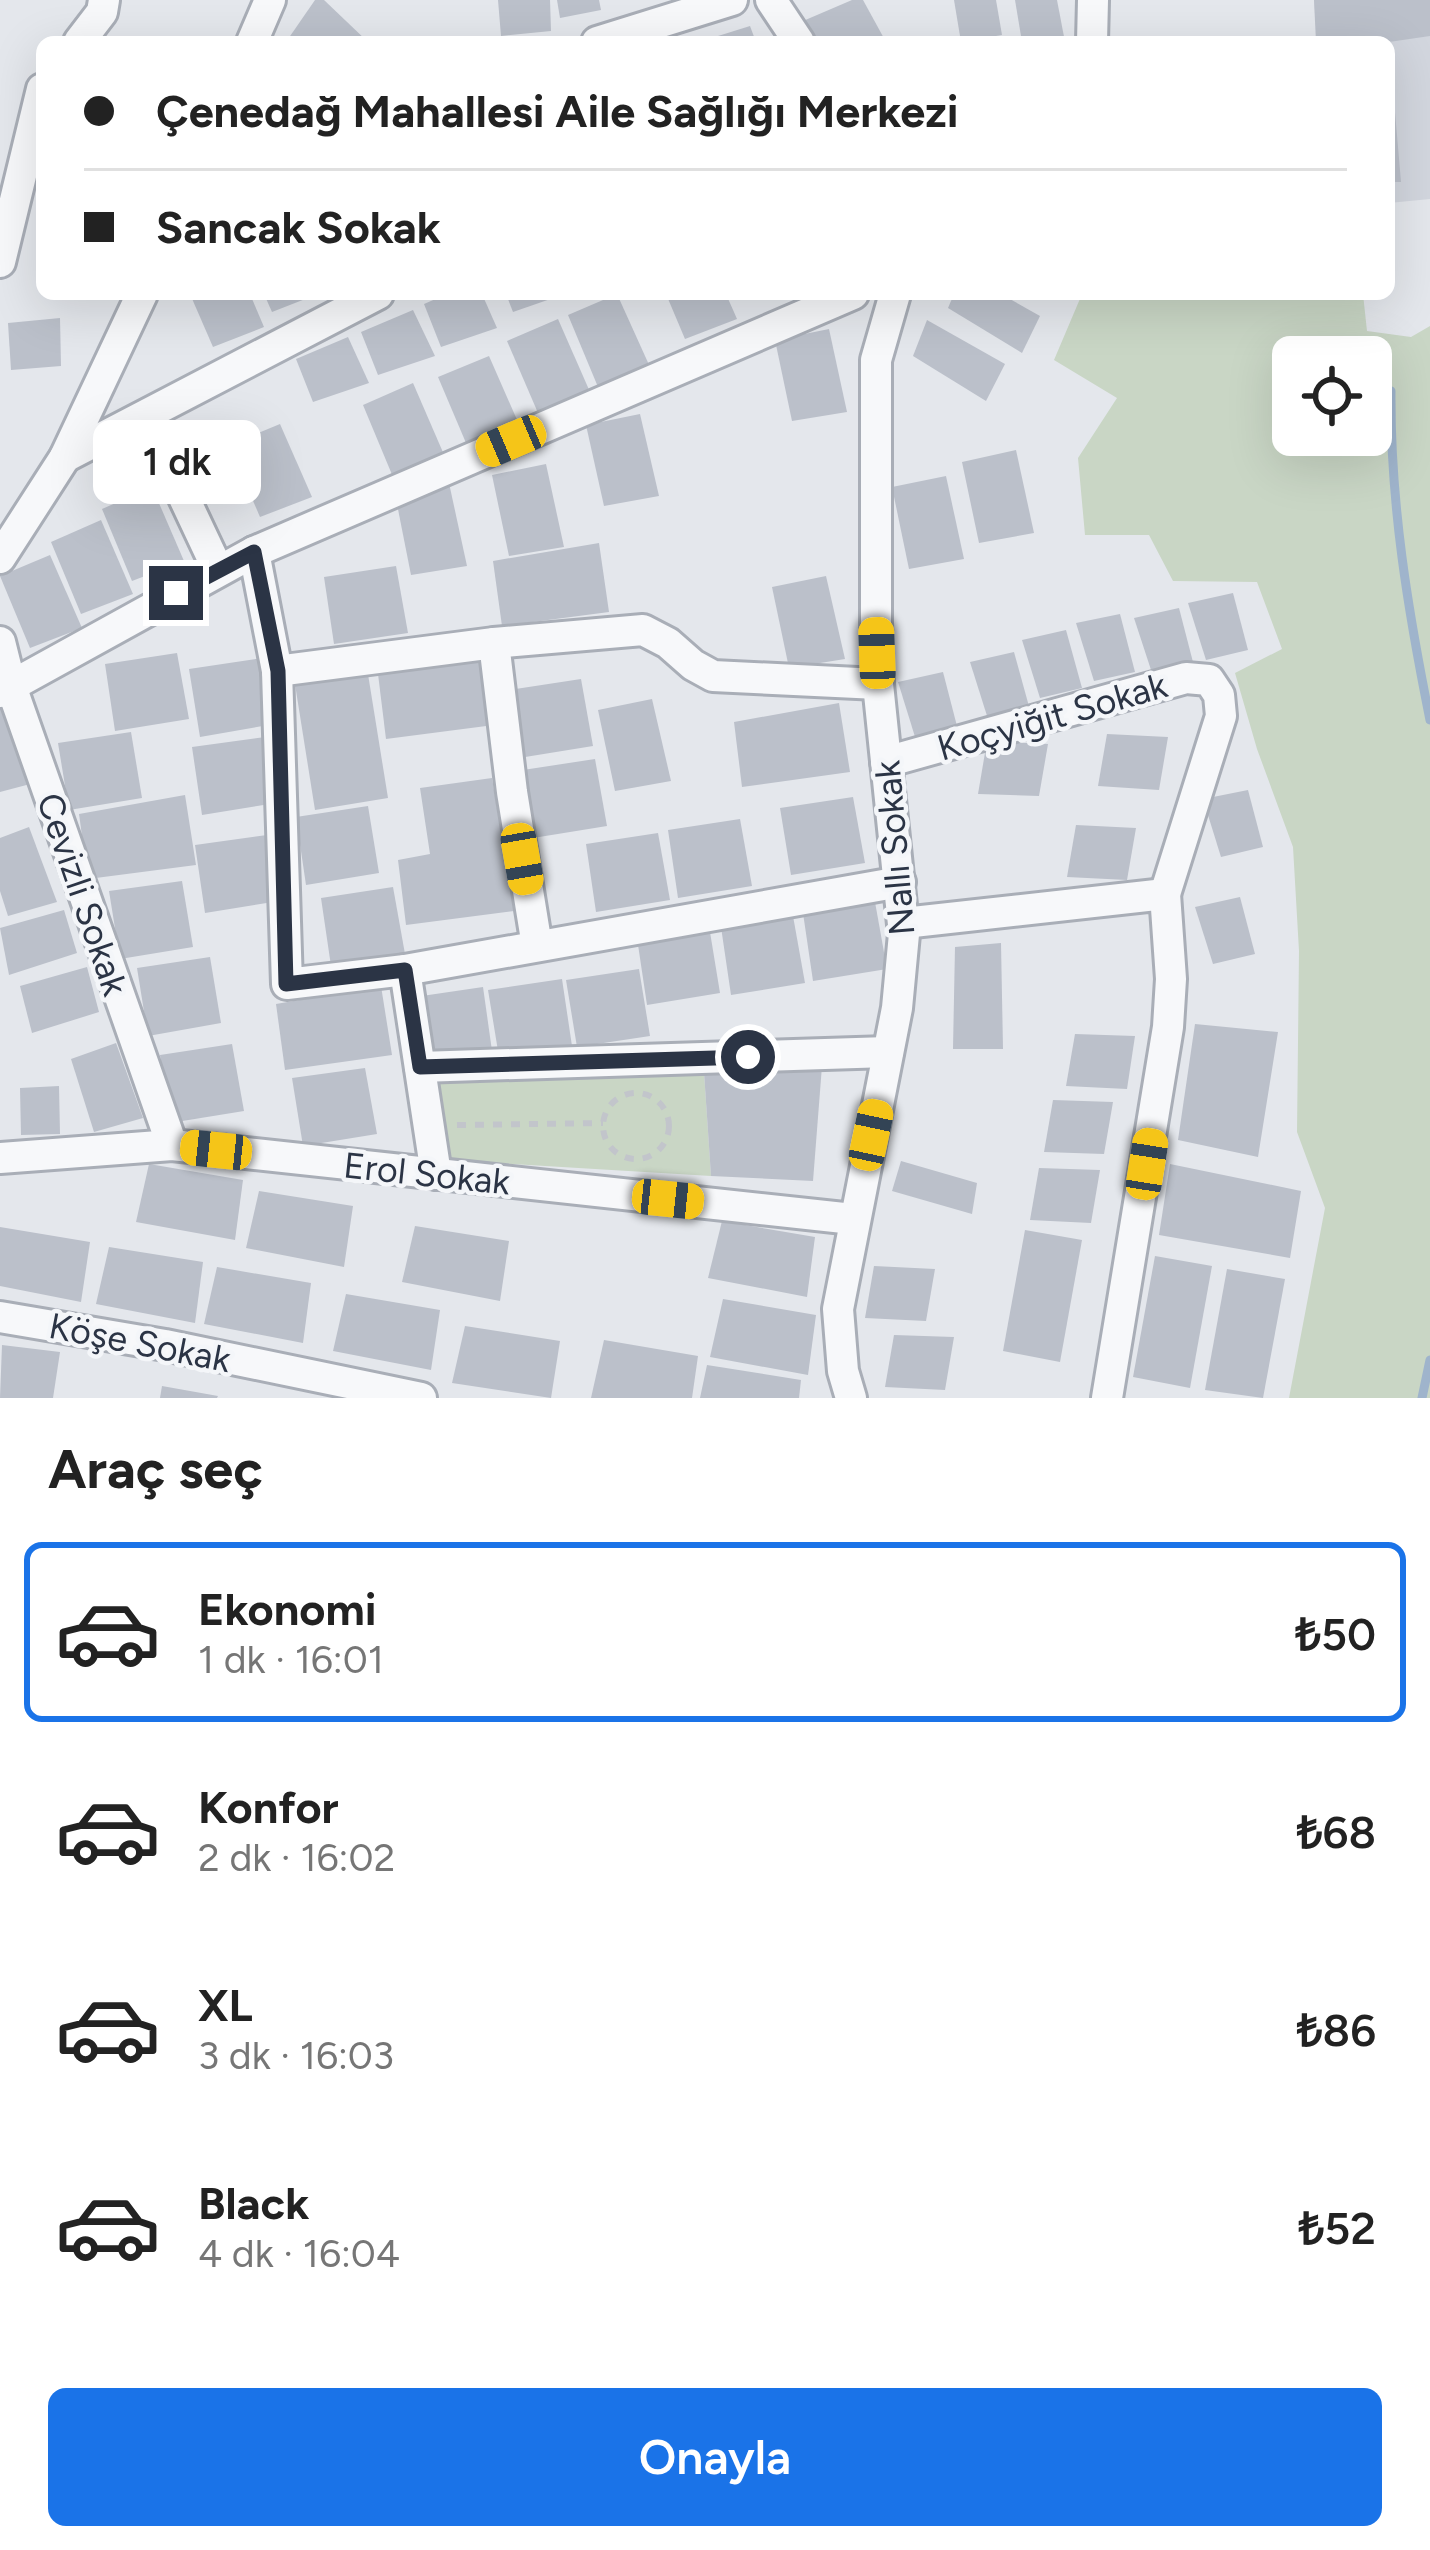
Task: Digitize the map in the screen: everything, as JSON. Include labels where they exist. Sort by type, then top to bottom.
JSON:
[{"type":"street","points":[[84,36],[102,12],[104,0]]},
{"type":"street","points":[[255,36],[270,0]]},
{"type":"street","points":[[616,36],[732,0]]},
{"type":"street","points":[[771,0],[795,36]]},
{"type":"street","points":[[1092,36],[1093,0]]},
{"type":"street","points":[[0,262],[36,113]]},
{"type":"street","points":[[0,558],[64,458],[139,300]]},
{"type":"street","points":[[64,458],[356,300]]},
{"type":"street","points":[[6,689],[254,552],[839,300]]},
{"type":"street","name":"Nallı Sokak","points":[[851,1398],[838,1323],[853,1219],[897,1008],[904,923],[878,684],[874,394],[883,327],[893,300]]},
{"type":"street","points":[[146,417],[218,570]]},
{"type":"street","points":[[254,552],[278,671],[286,984],[405,970],[900,882]]},
{"type":"street","points":[[278,671],[494,643],[643,630],[713,676],[878,684]]},
{"type":"street","name":"Cevizli Sokak","points":[[0,642],[6,689],[172,1145]]},
{"type":"street","points":[[494,643],[537,946]]},
{"type":"street","name":"Koçyiğit Sokak","points":[[886,762],[1186,678],[1209,680],[1219,695],[1221,716],[1165,894]]},
{"type":"street","points":[[904,923],[1165,894],[1171,979],[1168,1027],[1107,1398]]},
{"type":"street","points":[[405,970],[436,1174]]},
{"type":"street","points":[[420,1067],[888,1052]]},
{"type":"street","name":"Erol Sokak","points":[[0,1158],[172,1145],[853,1219]]},
{"type":"street","name":"Köşe Sokak","points":[[0,1317],[165,1345],[421,1398]]},
{"type":"path","points":[[650,1095],[667,1111],[670,1135],[652,1154],[637,1160],[608,1145],[603,1123],[611,1102],[622,1096],[650,1095]]},
{"type":"path","points":[[441,1125],[603,1123]]},
{"type":"path","points":[[652,1154],[662,1173]]},
{"type":"shaded area","points":[[1314,0],[1430,0],[1430,199],[1395,202],[1395,36],[1317,36]]},
{"type":"green space","points":[[1079,300],[1364,300],[1367,331],[1411,337],[1430,326],[1430,1398],[1289,1398],[1325,1208],[1297,1132],[1299,951],[1293,847],[1235,673],[1282,649],[1257,582],[1173,581],[1149,535],[1085,535],[1078,458],[1117,398],[1054,360]]},
{"type":"green space","points":[[704,1072],[711,1176],[447,1160],[433,1084]]},
{"type":"building","points":[[315,0],[324,0],[362,36],[290,36]]},
{"type":"building","points":[[498,0],[550,0],[551,31],[501,36]]},
{"type":"building","points":[[557,0],[599,0],[601,10],[560,18]]},
{"type":"building","points":[[852,0],[863,0],[883,36],[811,36],[803,21]]},
{"type":"building","points":[[954,0],[996,0],[1002,35],[960,36]]},
{"type":"building","points":[[1015,0],[1057,0],[1064,36],[1021,36]]},
{"type":"building","points":[[1314,0],[1430,0],[1430,36],[1395,41],[1395,36],[1316,36]]},
{"type":"building","points":[[750,26],[754,36],[718,36]]},
{"type":"building","points":[[1395,112],[1401,182],[1395,182]]},
{"type":"building","points":[[193,300],[253,300],[264,327],[213,347]]},
{"type":"building","points":[[267,300],[303,300],[272,312]]},
{"type":"building","points":[[485,300],[497,328],[441,347],[424,304]]},
{"type":"building","points":[[508,300],[548,300],[513,312]]},
{"type":"building","points":[[603,300],[620,300],[650,367],[598,387],[568,315]]},
{"type":"building","points":[[669,300],[729,300],[737,319],[685,339]]},
{"type":"building","points":[[951,300],[1012,300],[1040,316],[1022,353],[948,308]]},
{"type":"building","points":[[413,310],[435,356],[378,375],[361,332]]},
{"type":"building","points":[[60,318],[61,366],[11,370],[8,323]]},
{"type":"building","points":[[558,319],[590,392],[538,413],[507,341]]},
{"type":"building","points":[[927,320],[1005,364],[986,401],[913,356]]},
{"type":"building","points":[[829,329],[847,412],[792,421],[775,340]]},
{"type":"building","points":[[348,337],[369,383],[313,402],[296,359]]},
{"type":"building","points":[[489,356],[521,429],[469,450],[438,377]]},
{"type":"building","points":[[413,383],[445,457],[393,477],[363,405]]},
{"type":"building","points":[[640,414],[659,496],[604,506],[586,425]]},
{"type":"building","points":[[280,424],[312,497],[260,517],[229,445]]},
{"type":"building","points":[[1016,450],[1034,533],[979,543],[962,462]]},
{"type":"building","points":[[546,464],[564,547],[509,556],[492,475]]},
{"type":"building","points":[[946,476],[964,559],[909,569],[892,487]]},
{"type":"building","points":[[449,483],[467,566],[411,575],[395,494]]},
{"type":"building","points":[[152,487],[184,561],[132,581],[102,509]]},
{"type":"building","points":[[101,520],[133,594],[81,614],[51,542]]},
{"type":"building","points":[[599,543],[609,612],[502,626],[493,561]]},
{"type":"building","points":[[50,555],[82,628],[30,648],[0,576]]},
{"type":"building","points":[[396,566],[408,633],[334,644],[324,577]]},
{"type":"building","points":[[826,576],[845,659],[789,668],[772,587]]},
{"type":"building","points":[[1233,593],[1248,650],[1206,660],[1188,603]]},
{"type":"building","points":[[1179,608],[1194,666],[1153,676],[1134,618]]},
{"type":"building","points":[[1120,614],[1135,672],[1094,681],[1076,623]]},
{"type":"building","points":[[1066,630],[1082,688],[1040,698],[1022,640]]},
{"type":"building","points":[[1014,652],[1030,710],[988,719],[970,662]]},
{"type":"building","points":[[177,653],[189,719],[115,731],[105,664]]},
{"type":"building","points":[[483,655],[494,725],[386,739],[378,674]]},
{"type":"building","points":[[262,658],[274,724],[200,737],[189,669]]},
{"type":"building","points":[[367,668],[388,798],[315,810],[294,678]]},
{"type":"building","points":[[943,672],[958,730],[916,740],[898,682]]},
{"type":"building","points":[[581,679],[593,746],[519,758],[509,690]]},
{"type":"building","points":[[652,699],[671,781],[615,791],[598,710]]},
{"type":"building","points":[[839,703],[850,772],[742,787],[734,722]]},
{"type":"building","points":[[6,708],[34,783],[0,792],[0,710]]},
{"type":"building","points":[[131,732],[142,798],[69,810],[58,743]]},
{"type":"building","points":[[1107,734],[1168,737],[1159,790],[1098,786]]},
{"type":"building","points":[[265,737],[276,803],[202,815],[192,747]]},
{"type":"building","points":[[987,741],[1048,744],[1039,796],[978,794]]},
{"type":"building","points":[[595,759],[607,826],[533,838],[523,770]]},
{"type":"building","points":[[492,778],[514,911],[406,925],[398,860],[430,854],[420,788]]},
{"type":"building","points":[[1248,790],[1263,847],[1221,857],[1203,799]]},
{"type":"building","points":[[185,795],[196,865],[88,879],[79,814]]},
{"type":"building","points":[[853,797],[865,863],[791,875],[780,808]]},
{"type":"building","points":[[368,806],[379,873],[306,885],[296,817]]},
{"type":"building","points":[[740,819],[752,886],[678,898],[668,830]]},
{"type":"building","points":[[1076,825],[1136,828],[1127,880],[1067,877]]},
{"type":"building","points":[[29,827],[57,902],[8,916],[0,891],[0,838]]},
{"type":"building","points":[[658,833],[670,900],[596,912],[586,844]]},
{"type":"building","points":[[267,835],[279,901],[205,913],[195,845]]},
{"type":"building","points":[[182,881],[193,947],[120,959],[109,891]]},
{"type":"building","points":[[393,887],[405,954],[331,966],[321,898]]},
{"type":"building","points":[[1240,897],[1255,954],[1213,964],[1195,907]]},
{"type":"building","points":[[875,902],[887,969],[813,981],[803,913]]},
{"type":"building","points":[[64,910],[77,953],[9,975],[0,928]]},
{"type":"building","points":[[793,916],[805,983],[731,995],[721,927]]},
{"type":"building","points":[[709,926],[720,993],[647,1005],[637,938]]},
{"type":"building","points":[[1001,943],[1003,1049],[953,1049],[955,947]]},
{"type":"building","points":[[210,957],[221,1023],[148,1036],[137,968]]},
{"type":"building","points":[[87,967],[99,1012],[32,1033],[20,986]]},
{"type":"building","points":[[639,969],[650,1036],[577,1047],[566,980]]},
{"type":"building","points":[[562,979],[572,1046],[499,1057],[488,990]]},
{"type":"building","points":[[381,986],[392,1055],[285,1070],[276,1004]]},
{"type":"building","points":[[483,987],[492,1051],[423,1060],[415,997]]},
{"type":"building","points":[[1195,1024],[1278,1032],[1258,1157],[1178,1140]]},
{"type":"building","points":[[1075,1034],[1135,1036],[1127,1089],[1066,1086]]},
{"type":"building","points":[[116,1043],[143,1118],[94,1132],[71,1059]]},
{"type":"building","points":[[232,1044],[244,1111],[170,1123],[160,1055]]},
{"type":"building","points":[[822,1066],[813,1181],[711,1176],[704,1072]]},
{"type":"building","points":[[365,1068],[377,1134],[303,1146],[292,1078]]},
{"type":"building","points":[[59,1086],[60,1134],[21,1135],[20,1088]]},
{"type":"building","points":[[1053,1100],[1113,1102],[1104,1154],[1044,1152]]},
{"type":"building","points":[[901,1161],[977,1183],[972,1214],[892,1191]]},
{"type":"building","points":[[149,1164],[243,1180],[235,1240],[136,1222]]},
{"type":"building","points":[[1170,1164],[1301,1191],[1290,1258],[1159,1235]]},
{"type":"building","points":[[1039,1168],[1100,1170],[1091,1223],[1030,1220]]},
{"type":"building","points":[[259,1191],[353,1206],[344,1267],[246,1248]]},
{"type":"building","points":[[722,1221],[815,1237],[807,1297],[708,1278]]},
{"type":"building","points":[[415,1226],[509,1241],[500,1301],[402,1282]]},
{"type":"building","points":[[0,1227],[90,1242],[81,1302],[0,1286]]},
{"type":"building","points":[[1025,1230],[1082,1240],[1060,1362],[1003,1351]]},
{"type":"building","points":[[109,1247],[203,1262],[195,1323],[96,1304]]},
{"type":"building","points":[[1155,1256],[1212,1266],[1190,1388],[1133,1377]]},
{"type":"building","points":[[874,1266],[935,1269],[926,1321],[865,1318]]},
{"type":"building","points":[[217,1267],[311,1283],[303,1343],[204,1324]]},
{"type":"building","points":[[1227,1269],[1285,1279],[1263,1398],[1205,1390]]},
{"type":"building","points":[[346,1294],[440,1310],[431,1370],[333,1351]]},
{"type":"building","points":[[723,1299],[816,1315],[808,1375],[710,1357]]},
{"type":"building","points":[[465,1326],[560,1341],[551,1398],[452,1383]]},
{"type":"building","points":[[894,1335],[954,1337],[945,1390],[885,1387]]},
{"type":"building","points":[[604,1340],[698,1356],[692,1398],[591,1398]]},
{"type":"building","points":[[2,1345],[60,1352],[53,1398],[0,1398]]},
{"type":"building","points":[[707,1365],[801,1380],[799,1398],[700,1398]]},
{"type":"building","points":[[162,1386],[218,1396],[160,1398]]},
{"type":"waterway","points":[[1392,419],[1402,556],[1430,720]]},
{"type":"waterway","points":[[1422,1398],[1430,1360]]},
{"type":"route","points":[[176,593],[254,552],[278,671],[286,984],[405,970],[420,1067],[748,1057]]}]
